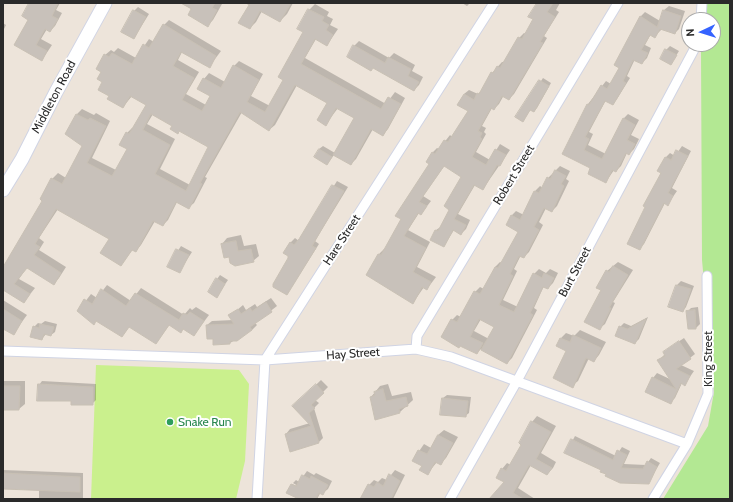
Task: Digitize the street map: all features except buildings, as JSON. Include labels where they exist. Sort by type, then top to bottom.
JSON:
[{"type":"main road","name":"Middleton Road","points":[[3,190],[22,159],[56,92],[105,3]]},
{"type":"street","name":"Hare Street","points":[[257,499],[265,360],[494,3]]},
{"type":"street","name":"Robert Street","points":[[416,349],[417,336],[618,3]]},
{"type":"street","name":"Burt Street","points":[[450,499],[517,381],[693,52]]},
{"type":"street","name":"King Street","points":[[653,499],[687,444],[708,394],[708,276]]},
{"type":"street","name":"Hay Street","points":[[3,351],[265,360],[416,349],[451,357],[687,444]]},
{"type":"green space","points":[[706,3],[730,3],[730,499],[663,499],[708,426],[714,392],[702,260],[701,52],[721,52],[721,12],[705,12]]},
{"type":"green space","name":"Snake Run","points":[[96,365],[239,370],[249,384],[245,461],[236,499],[91,499]]},
{"type":"place","name":"Snake Run","points":[[170,422]]}]
